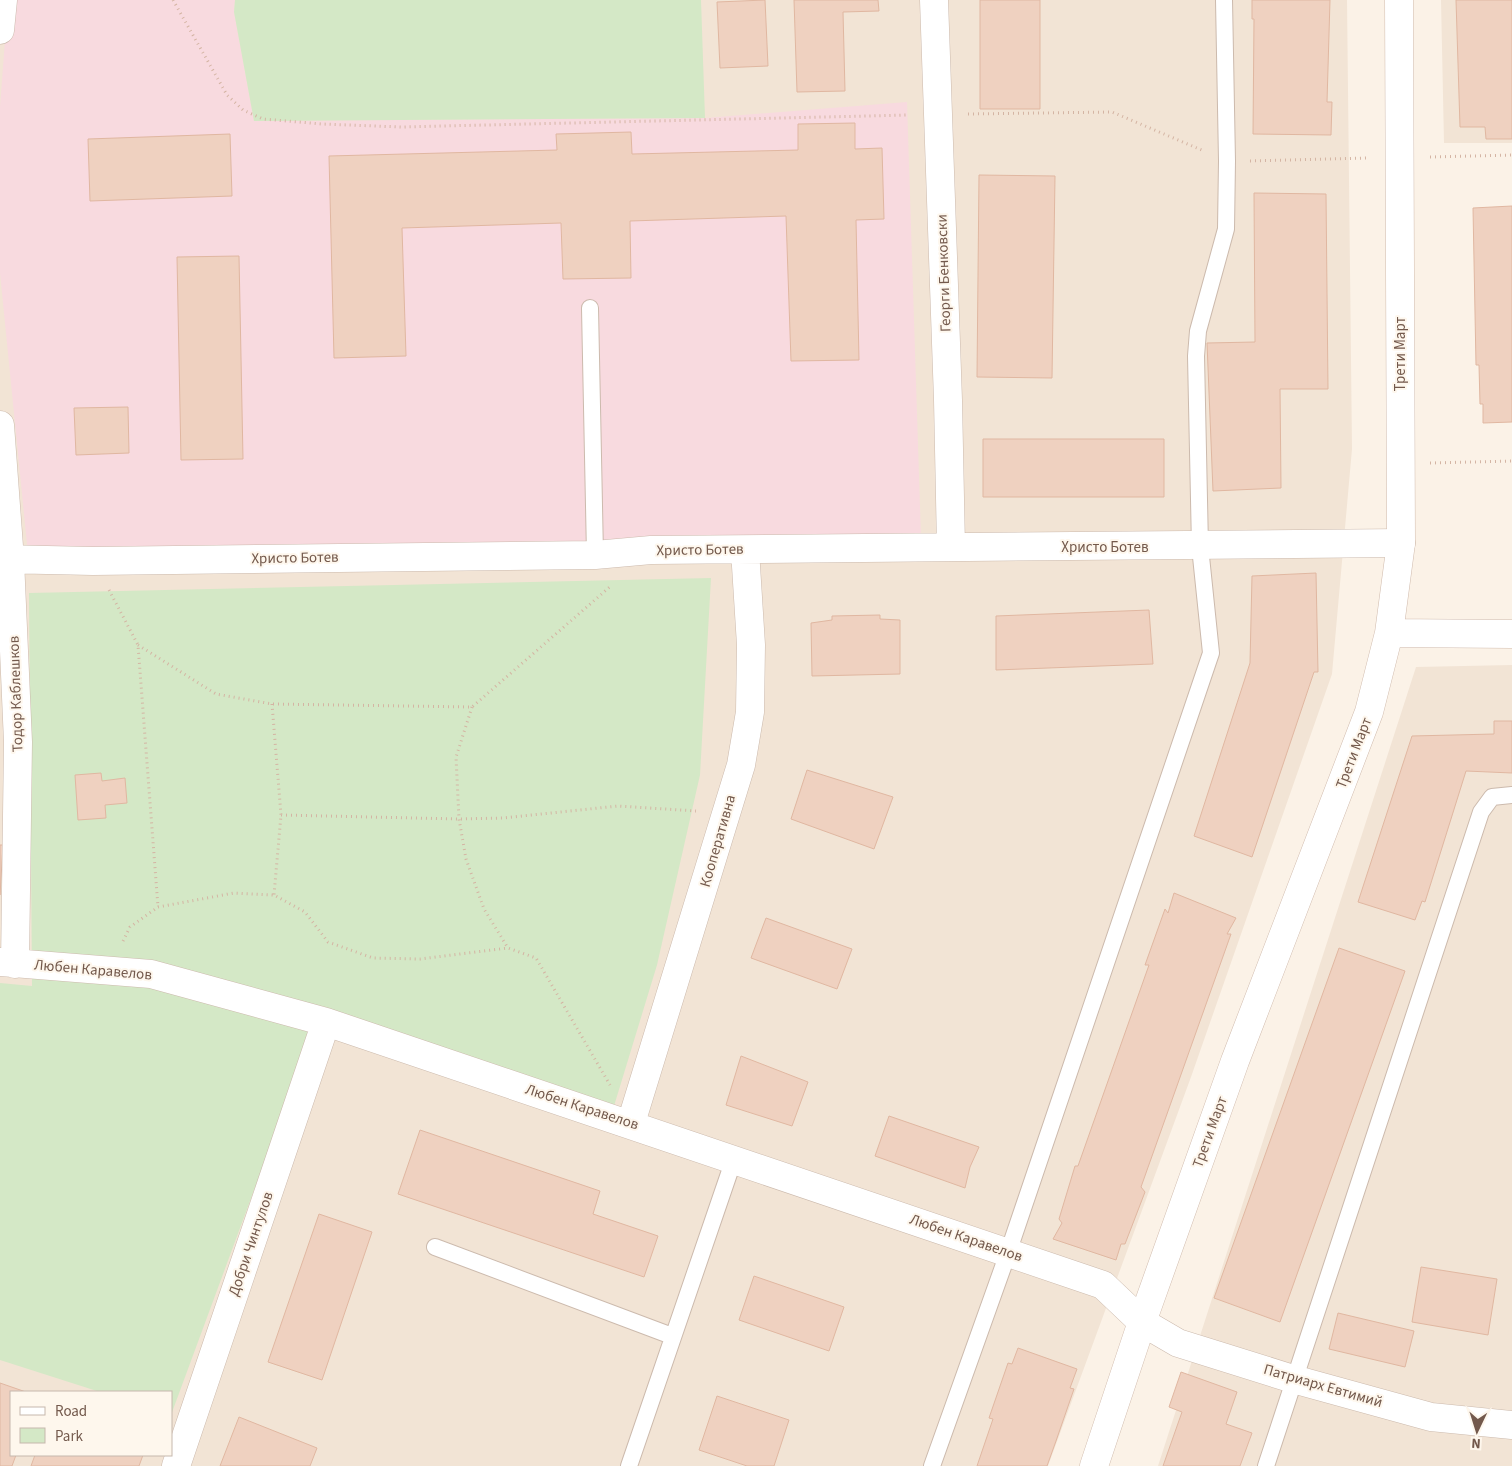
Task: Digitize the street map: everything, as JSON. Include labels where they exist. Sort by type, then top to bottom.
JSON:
[{"type":"street","points":[[0,30],[3,0]]},
{"type":"street","name":"Георги Бенковски","points":[[934,0],[948,400],[951,547]]},
{"type":"street","name":"Трети Март","points":[[1094,1466],[1142,1322],[1235,1061],[1369,712],[1389,633],[1400,543],[1399,0]]},
{"type":"street","name":"Тодор Каблешков","points":[[0,425],[5,559],[18,742],[7,963]]},
{"type":"street","name":"Христо Ботев","points":[[5,559],[93,561],[595,555],[651,550],[1200,547],[1400,543]]},
{"type":"street","name":"Кооперативна","points":[[631,1123],[741,765],[750,712],[751,646],[745,550]]},
{"type":"street","points":[[1389,633],[1512,634]]},
{"type":"street","name":"Любен Каравелов","points":[[7,963],[152,974],[326,1022],[631,1123],[1103,1285],[1142,1322]]},
{"type":"street","name":"Добри Чинтулов","points":[[176,1466],[326,1022]]},
{"type":"street","name":"Патриарх Евтимий","points":[[1142,1322],[1178,1343],[1294,1379],[1431,1417],[1512,1425]]},
{"type":"lane","points":[[932,1466],[1008,1253],[1211,653],[1200,547],[1196,356],[1198,331],[1226,228],[1228,161],[1224,0]]},
{"type":"lane","points":[[590,308],[595,555]]},
{"type":"lane","points":[[1266,1466],[1481,812],[1492,797],[1512,796]]},
{"type":"lane","points":[[629,1466],[734,1159]]},
{"type":"lane","points":[[435,1247],[672,1336]]},
{"type":"path","points":[[173,0],[227,96],[244,110],[264,119],[322,124],[400,127],[938,114],[1112,112],[1228,161],[1512,155]]},
{"type":"path","points":[[1400,463],[1512,461]]},
{"type":"path","points":[[93,561],[138,645],[158,907]]},
{"type":"path","points":[[508,948],[484,909],[466,859],[459,819],[456,756],[472,707],[614,583]]},
{"type":"path","points":[[138,645],[216,694],[272,704],[472,707]]},
{"type":"path","points":[[272,704],[281,815],[274,895]]},
{"type":"path","points":[[281,815],[459,819],[503,818],[618,806],[726,813]]},
{"type":"path","points":[[109,971],[130,927],[158,907],[234,893],[274,895],[305,912],[328,942],[373,958],[420,959],[508,948],[536,958],[631,1123]]},
{"type":"shaded area","points":[[0,0],[1347,0],[1352,449],[1332,674],[1191,1077],[1048,1466],[0,1466]]},
{"type":"shaded area","points":[[8,0],[235,0],[234,12],[254,121],[705,118],[907,102],[921,538],[28,554],[0,273],[0,107]]},
{"type":"shaded area","points":[[1441,0],[1512,0],[1512,143],[1444,143]]},
{"type":"shaded area","points":[[1512,665],[1512,1466],[1158,1466],[1416,667]]},
{"type":"green space","points":[[235,0],[701,0],[705,118],[254,121],[234,12]]},
{"type":"green space","points":[[711,578],[700,775],[657,965],[614,1106],[322,1006],[172,1412],[172,1391],[97,1391],[0,1360],[0,983],[32,986],[29,593]]},
{"type":"building","points":[[765,0],[768,66],[720,68],[717,2]]},
{"type":"building","points":[[794,0],[878,0],[879,11],[843,12],[845,91],[797,92]]},
{"type":"building","points":[[980,0],[1040,0],[1040,109],[980,109]]},
{"type":"building","points":[[1252,0],[1330,0],[1327,102],[1332,102],[1331,135],[1253,134],[1254,19],[1252,19]]},
{"type":"building","points":[[1456,0],[1512,0],[1512,139],[1486,139],[1485,127],[1460,127]]},
{"type":"building","points":[[855,123],[855,149],[882,148],[884,219],[856,220],[859,360],[791,361],[786,216],[630,221],[631,278],[563,279],[561,223],[402,228],[406,356],[334,358],[329,156],[557,150],[556,134],[631,132],[632,154],[798,150],[798,124]]},
{"type":"building","points":[[230,134],[232,196],[90,201],[88,139]]},
{"type":"building","points":[[979,175],[1055,176],[1052,378],[977,377]]},
{"type":"building","points":[[1254,193],[1326,194],[1328,389],[1280,389],[1281,488],[1213,491],[1207,343],[1255,342]]},
{"type":"building","points":[[1512,206],[1512,422],[1483,423],[1483,404],[1480,404],[1479,365],[1476,365],[1473,208]]},
{"type":"building","points":[[239,256],[243,459],[181,460],[177,257]]},
{"type":"building","points":[[128,407],[129,453],[76,455],[74,408]]},
{"type":"building","points":[[983,439],[1164,439],[1164,497],[983,497]]},
{"type":"building","points":[[1316,573],[1318,672],[1314,672],[1252,857],[1194,836],[1250,663],[1252,576]]},
{"type":"building","points":[[1149,610],[1153,664],[996,670],[996,616]]},
{"type":"building","points":[[880,615],[880,619],[900,620],[900,674],[812,676],[811,623],[832,620],[832,616]]},
{"type":"building","points":[[1494,721],[1512,721],[1512,773],[1466,771],[1425,902],[1422,901],[1415,920],[1358,902],[1412,736],[1494,734]]},
{"type":"building","points":[[807,770],[893,797],[874,849],[791,819]]},
{"type":"building","points":[[101,773],[102,781],[125,778],[127,803],[105,805],[106,818],[78,820],[75,775]]},
{"type":"building","points":[[0,845],[3,845],[0,895]]},
{"type":"building","points":[[1174,893],[1236,918],[1227,934],[1231,934],[1141,1187],[1145,1192],[1125,1244],[1121,1244],[1116,1260],[1053,1239],[1062,1223],[1059,1219],[1075,1166],[1078,1166],[1149,965],[1145,965],[1165,909],[1168,913]]},
{"type":"building","points":[[766,918],[852,949],[837,989],[751,958]]},
{"type":"building","points":[[1339,948],[1405,971],[1280,1322],[1214,1298]]},
{"type":"building","points":[[741,1056],[808,1082],[792,1126],[726,1105]]},
{"type":"building","points":[[889,1116],[979,1147],[970,1167],[965,1188],[875,1156]]},
{"type":"building","points":[[420,1130],[600,1191],[593,1214],[658,1236],[644,1277],[398,1194]]},
{"type":"building","points":[[319,1214],[372,1232],[322,1380],[268,1362]]},
{"type":"building","points":[[1421,1267],[1497,1279],[1488,1335],[1412,1322]]},
{"type":"building","points":[[754,1276],[844,1307],[829,1351],[739,1320]]},
{"type":"building","points":[[1338,1313],[1414,1331],[1405,1367],[1329,1349]]},
{"type":"building","points":[[1018,1348],[1077,1369],[1070,1388],[1074,1389],[1056,1441],[1047,1466],[977,1466],[993,1419],[989,1418],[1008,1363],[1012,1364]]},
{"type":"building","points":[[1181,1372],[1237,1392],[1226,1424],[1252,1433],[1240,1466],[1163,1466],[1182,1412],[1169,1407]]},
{"type":"building","points":[[0,1383],[23,1391],[10,1391],[10,1456],[16,1456],[12,1466],[0,1466]]},
{"type":"building","points":[[717,1396],[789,1420],[774,1466],[747,1466],[699,1450]]},
{"type":"building","points":[[239,1417],[317,1448],[310,1466],[220,1466]]},
{"type":"building","points":[[35,1456],[143,1456],[139,1466],[31,1466]]}]
